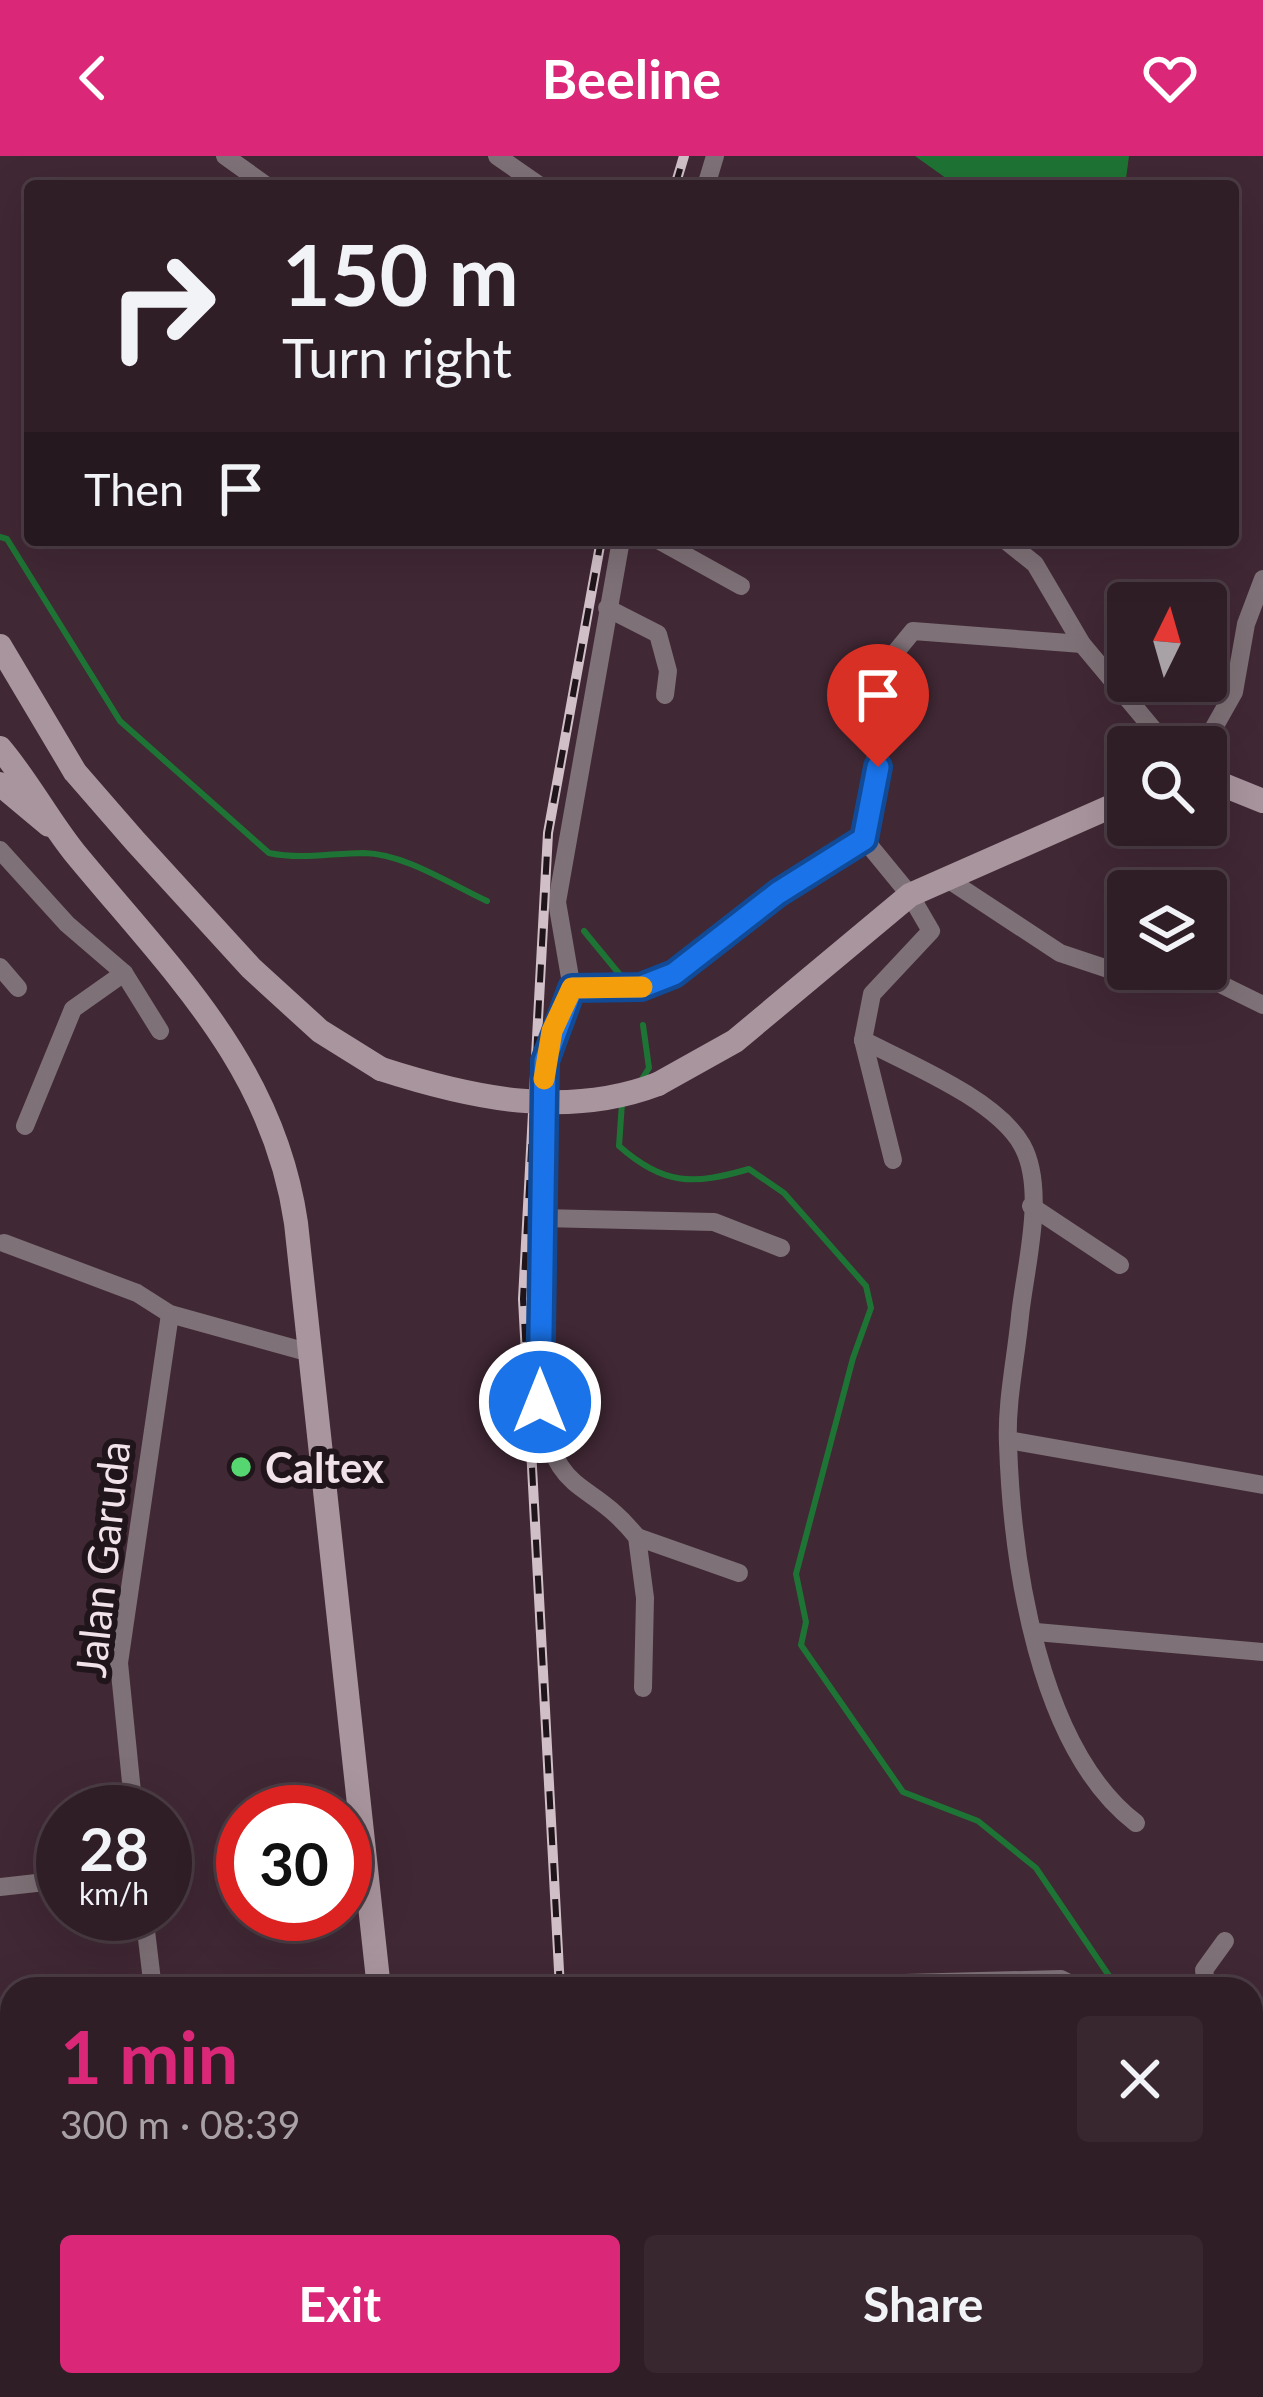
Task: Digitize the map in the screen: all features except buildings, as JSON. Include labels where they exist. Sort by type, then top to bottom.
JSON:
[{"type":"street","points":[[225,156],[259,180]]},
{"type":"street","points":[[497,156],[531,180]]},
{"type":"street","points":[[620,546],[557,902],[572,988],[545,1061],[540,1402],[547,1444],[561,1474],[637,1538],[739,1573]]},
{"type":"street","points":[[669,546],[741,586]]},
{"type":"street","points":[[1012,546],[1035,564],[1082,644],[1150,726]]},
{"type":"street","points":[[1215,726],[1234,692],[1246,624],[1263,579]]},
{"type":"street","points":[[607,608],[658,634],[668,671],[664,695]]},
{"type":"street","points":[[893,1160],[863,1040],[872,994],[932,931],[910,895],[864,839],[890,659],[914,631],[1082,644]]},
{"type":"street","points":[[0,646],[75,772],[251,968],[320,1031],[381,1069],[458,1094],[525,1102],[586,1101],[658,1084],[736,1041],[910,895],[1107,808]]},
{"type":"street","points":[[0,748],[34,788],[60,834],[230,1041],[276,1132],[296,1223],[378,1977]]},
{"type":"street","points":[[0,784],[60,834]]},
{"type":"street","points":[[1227,786],[1263,801]]},
{"type":"street","points":[[572,988],[641,987],[674,974],[778,893],[864,839]]},
{"type":"street","points":[[0,850],[67,924],[124,973],[160,1031]]},
{"type":"street","points":[[946,878],[1060,953],[1111,970],[1171,970],[1208,978],[1263,1005]]},
{"type":"street","points":[[0,967],[18,988]]},
{"type":"street","points":[[25,1126],[74,1009],[124,973]]},
{"type":"street","points":[[863,1040],[949,1084],[1010,1126],[1030,1167],[1031,1206],[1008,1440],[1019,1573],[1066,1732],[1105,1800],[1136,1823]]},
{"type":"street","points":[[1031,1206],[1120,1265]]},
{"type":"street","points":[[541,1218],[714,1222],[781,1248]]},
{"type":"street","points":[[4,1243],[136,1293],[170,1314],[308,1352]]},
{"type":"street","name":"Jalan Garuda","points":[[131,1785],[119,1663],[170,1314]]},
{"type":"street","points":[[1008,1440],[1261,1480]]},
{"type":"street","points":[[637,1538],[645,1598],[644,1688]]},
{"type":"street","points":[[1036,1632],[1263,1652]]},
{"type":"street","points":[[0,1887],[36,1883]]},
{"type":"street","points":[[147,1941],[152,1977]]},
{"type":"street","points":[[1205,1977],[1204,1970],[1225,1941]]},
{"type":"shaded area","points":[[915,156],[1129,156],[1126,180],[949,180]]},
{"type":"waterway","points":[[0,537],[7,539],[120,721],[269,853],[380,855],[411,864],[487,901]]},
{"type":"waterway","points":[[584,931],[621,976]]},
{"type":"waterway","points":[[642,1079],[649,1068],[643,1025]]},
{"type":"waterway","points":[[622,1103],[619,1146],[635,1159],[680,1178],[712,1178],[749,1169],[784,1193],[866,1286],[871,1308],[853,1358],[796,1574],[806,1622],[801,1645],[903,1792],[978,1821],[1036,1868],[1110,1977]]},
{"type":"railway","points":[[677,180],[684,156]]},
{"type":"railway","points":[[559,1977],[523,1299],[548,833],[600,546]]},
{"type":"slow traffic","points":[[544,1079],[552,1031],[572,988],[642,987]]},
{"type":"place","name":"Caltex","points":[[241,1467]]},
{"type":"route","points":[[540,1402],[545,1061],[552,1031],[572,988],[641,987],[674,974],[778,893],[864,839],[878,767]]}]
